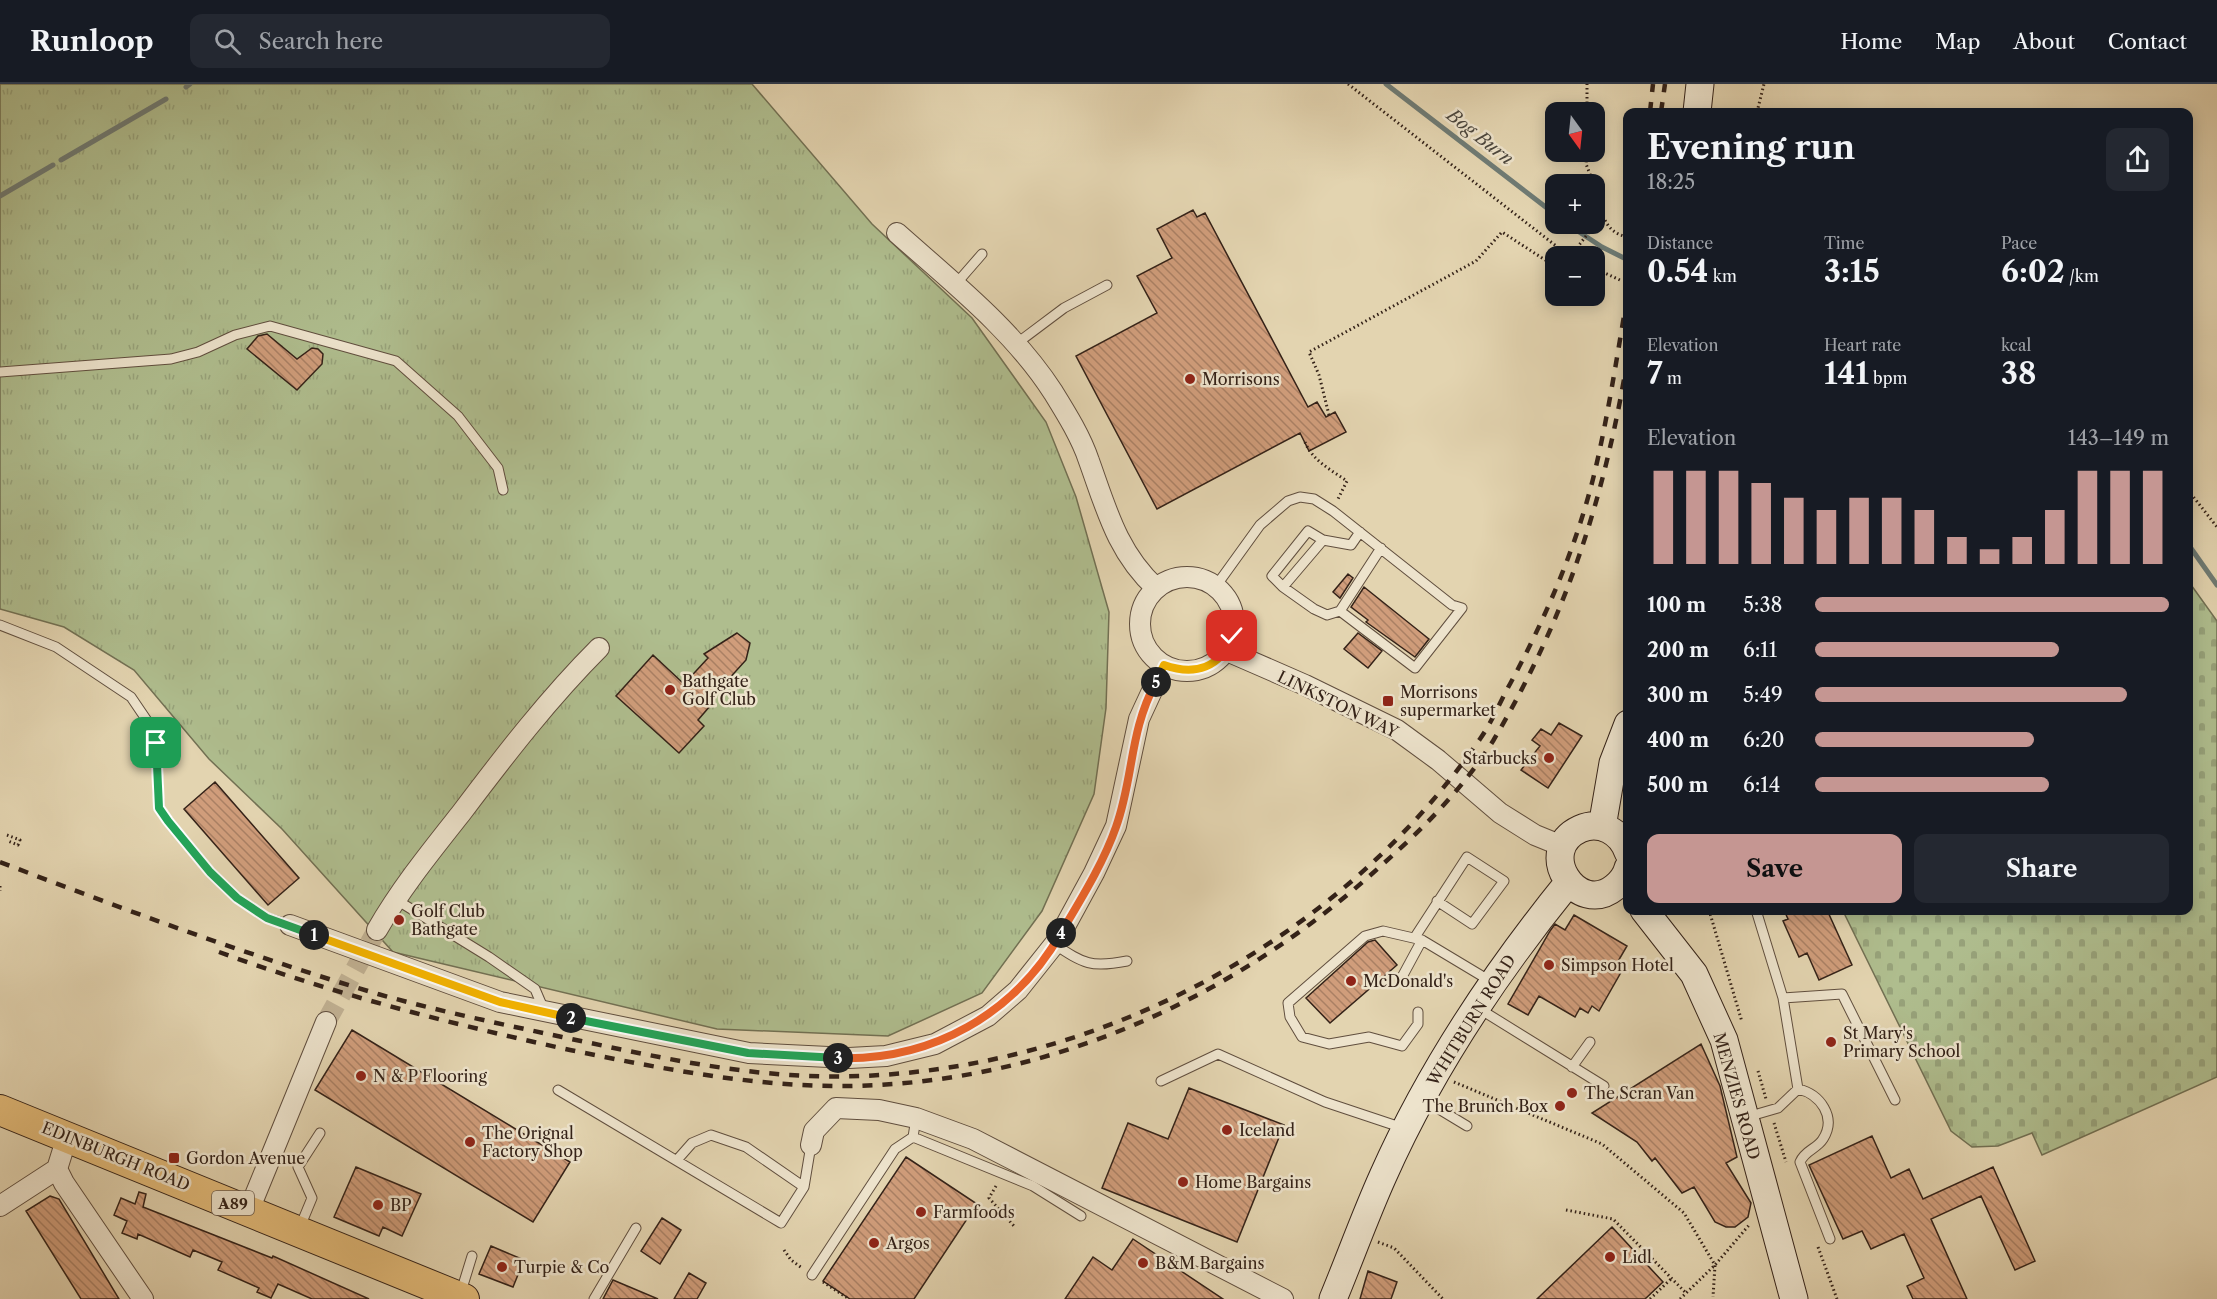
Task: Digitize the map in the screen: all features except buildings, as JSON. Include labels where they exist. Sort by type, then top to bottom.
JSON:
[{"type":"main road","points":[[1697,108],[1700,84]]},
{"type":"main road","points":[[1602,826],[1613,763],[1623,737]]},
{"type":"main road","points":[[1623,841],[1602,826],[1583,827],[1575,831],[1562,846],[1560,866],[1568,883],[1577,891],[1600,894],[1623,882]]},
{"type":"main road","name":"WHITBURN ROAD","points":[[1334,1299],[1382,1177],[1422,1098],[1492,982],[1568,883]]},
{"type":"main road","name":"MENZIES ROAD","points":[[1648,915],[1694,974],[1724,1040],[1794,1299]]},
{"type":"main road","name":"EDINBURGH ROAD","points":[[0,1110],[462,1298]]},
{"type":"street","points":[[897,233],[1016,344],[1053,392],[1089,459],[1117,538],[1140,573],[1156,588]]},
{"type":"street","points":[[1186,576],[1202,579],[1216,586],[1226,596],[1234,622],[1227,651],[1205,667],[1191,671],[1178,670],[1164,665],[1152,656],[1144,643],[1140,628],[1141,613],[1146,599],[1156,588],[1170,579],[1186,576]]},
{"type":"street","points":[[377,930],[395,899],[561,686],[600,648]]},
{"type":"street","name":"LINKSTON WAY","points":[[1227,651],[1305,685],[1397,730],[1438,760],[1500,813],[1535,835],[1562,846]]},
{"type":"street","points":[[290,925],[500,1002],[748,1053],[849,1058],[886,1056],[935,1044],[988,1016],[1018,990],[1054,944],[1094,873],[1116,826],[1139,719],[1164,665]]},
{"type":"street","points":[[249,1210],[326,1022]]},
{"type":"street","points":[[811,1145],[814,1131],[836,1108],[879,1110],[914,1127],[973,1139],[1037,1179],[1283,1299]]},
{"type":"street","points":[[0,1206],[57,1168],[68,1137]]},
{"type":"street","points":[[57,1168],[64,1183],[143,1299]]},
{"type":"lane","points":[[955,285],[982,254]]},
{"type":"lane","points":[[1016,344],[1064,308],[1107,285]]},
{"type":"lane","points":[[0,372],[171,359],[198,352],[236,335],[270,326],[396,361],[458,416],[498,468],[503,490]]},
{"type":"lane","points":[[1216,586],[1260,525],[1288,501],[1300,497],[1314,499],[1333,511],[1452,605],[1462,608],[1415,668],[1340,611]]},
{"type":"lane","points":[[1360,532],[1351,545],[1323,540],[1308,531],[1272,576],[1283,587],[1314,609],[1327,615],[1340,611],[1381,548]]},
{"type":"lane","points":[[1283,587],[1323,540]]},
{"type":"lane","points":[[0,625],[56,647],[131,697],[150,725],[153,734],[158,766],[159,808],[168,821],[210,872],[237,898],[267,918],[290,925]]},
{"type":"lane","points":[[1402,977],[1437,901],[1467,857],[1504,881],[1472,924],[1437,901]]},
{"type":"lane","points":[[395,899],[489,957],[535,989],[545,1013]]},
{"type":"lane","points":[[1758,915],[1783,998],[1798,1089]]},
{"type":"lane","points":[[1418,1012],[1419,1024],[1402,1046],[1369,1037],[1329,1044],[1302,1037],[1290,1017],[1288,1003],[1365,936],[1383,931],[1418,938],[1492,982]]},
{"type":"lane","points":[[1054,944],[1079,961],[1092,966],[1127,961]]},
{"type":"lane","points":[[1783,998],[1842,994],[1895,1100]]},
{"type":"lane","points":[[1476,1007],[1605,1086]]},
{"type":"lane","points":[[1572,1066],[1590,1041]]},
{"type":"lane","points":[[1161,1081],[1218,1054],[1325,1102],[1406,1129]]},
{"type":"lane","points":[[1744,1118],[1778,1108],[1798,1089]]},
{"type":"lane","points":[[1798,1089],[1811,1092],[1825,1107],[1828,1124],[1823,1140],[1803,1154],[1800,1162],[1830,1239]]},
{"type":"lane","points":[[558,1090],[781,1223],[804,1187],[811,1145]]},
{"type":"lane","points":[[1422,1098],[1467,1125]]},
{"type":"lane","points":[[812,1275],[895,1149],[914,1127],[1004,1174],[1037,1179],[1081,1216]]},
{"type":"lane","points":[[299,1231],[312,1198],[298,1167],[320,1133]]},
{"type":"lane","points":[[677,1160],[692,1143],[711,1135],[746,1147],[804,1187]]},
{"type":"lane","points":[[594,1299],[636,1228]]},
{"type":"lane","points":[[462,1298],[472,1256]]},
{"type":"path","points":[[1348,84],[1558,246]]},
{"type":"path","points":[[1587,84],[1587,102]]},
{"type":"path","points":[[1758,108],[1764,84]]},
{"type":"path","points":[[1605,222],[1617,235],[1623,236]]},
{"type":"path","points":[[1329,415],[1319,375],[1309,352],[1476,261],[1502,231],[1545,260]]},
{"type":"path","points":[[1578,246],[1589,234]]},
{"type":"path","points":[[1605,273],[1622,281]]},
{"type":"path","points":[[1305,442],[1308,451],[1347,481],[1333,511]]},
{"type":"path","points":[[2193,496],[2217,527]]},
{"type":"path","points":[[7,835],[20,840],[18,844],[8,841]]},
{"type":"path","points":[[0,886],[0,891]]},
{"type":"path","points":[[1436,1075],[1602,1144],[1683,1213],[1715,1265],[1713,1297]]},
{"type":"path","points":[[1004,1174],[989,1198],[1014,1226]]},
{"type":"path","points":[[1566,1210],[1614,1219],[1686,1293]]},
{"type":"path","points":[[1394,1248],[1443,1299]]},
{"type":"path","points":[[1680,1299],[1715,1265]]},
{"type":"path","points":[[1650,1299],[1672,1278]]},
{"type":"green space","points":[[0,84],[752,84],[872,224],[972,318],[1046,422],[1076,497],[1109,612],[1106,708],[1094,794],[1042,911],[982,993],[888,1036],[717,1029],[393,952],[282,829],[209,759],[134,670],[64,627],[0,609]]},
{"type":"green space","points":[[2193,588],[2217,621],[2217,1077],[2042,1155],[2032,1133],[1998,1146],[1972,1147],[1951,1131],[1845,915],[2193,915]]},
{"type":"waterway","points":[[186,87],[190,84]]},
{"type":"waterway","name":"Bog Burn","points":[[1386,84],[1545,207]]},
{"type":"waterway","points":[[61,160],[166,99]]},
{"type":"waterway","points":[[0,196],[53,165]]},
{"type":"waterway","name":"Bog Burn","points":[[1582,234],[1623,258]]},
{"type":"waterway","points":[[2193,551],[2217,585]]},
{"type":"tunnel","points":[[326,1022],[377,930]]},
{"type":"railway","points":[[1650,108],[1653,84]]},
{"type":"railway","points":[[1662,108],[1665,84]]},
{"type":"railway","points":[[0,862],[188,932],[378,994],[493,1022],[704,1065],[790,1075],[890,1074],[989,1060],[1085,1034],[1178,995],[1266,946],[1346,886],[1418,817],[1480,739],[1535,635],[1558,584],[1586,506],[1608,410],[1623,322]]},
{"type":"railway","points":[[219,952],[349,995],[525,1040],[709,1076],[815,1086],[924,1081],[997,1069],[1068,1049],[1137,1024],[1204,992],[1267,954],[1327,911],[1414,836],[1470,774],[1493,741],[1519,695],[1562,602],[1594,507],[1623,385]]},
{"type":"place","name":"Morrisons","points":[[1190,379]]},
{"type":"place","name":"Bathgate Golf Club","points":[[670,690]]},
{"type":"place","name":"Morrisons supermarket","points":[[1388,701]]},
{"type":"place","name":"Starbucks","points":[[1549,758]]},
{"type":"place","name":"Golf Club Bathgate","points":[[399,920]]},
{"type":"place","name":"Simpson Hotel","points":[[1549,965]]},
{"type":"place","name":"McDonald's","points":[[1351,981]]},
{"type":"place","name":"St Mary's Primary School","points":[[1831,1042]]},
{"type":"place","name":"N & P Flooring","points":[[361,1076]]},
{"type":"place","name":"The Scran Van","points":[[1572,1093]]},
{"type":"place","name":"The Brunch Box","points":[[1560,1106]]},
{"type":"place","name":"Iceland","points":[[1227,1130]]},
{"type":"place","name":"The Orignal Factory Shop","points":[[470,1142]]},
{"type":"place","name":"Gordon Avenue","points":[[174,1158]]},
{"type":"place","name":"Home Bargains","points":[[1183,1182]]},
{"type":"place","name":"BP","points":[[378,1205]]},
{"type":"place","name":"Farmfoods","points":[[921,1212]]},
{"type":"place","name":"Argos","points":[[874,1243]]},
{"type":"place","name":"Lidl","points":[[1610,1257]]},
{"type":"place","name":"B&M Bargains","points":[[1143,1263]]},
{"type":"place","name":"Turpie & Co","points":[[502,1267]]},
{"type":"route","points":[[156,743],[159,808],[210,872],[237,898],[267,918],[500,1002],[545,1013],[748,1053],[849,1058],[886,1056],[935,1044],[988,1016],[1018,990],[1041,964],[1072,914],[1116,826],[1139,719],[1164,665],[1178,670],[1191,671],[1205,667],[1227,651],[1232,636]]}]
